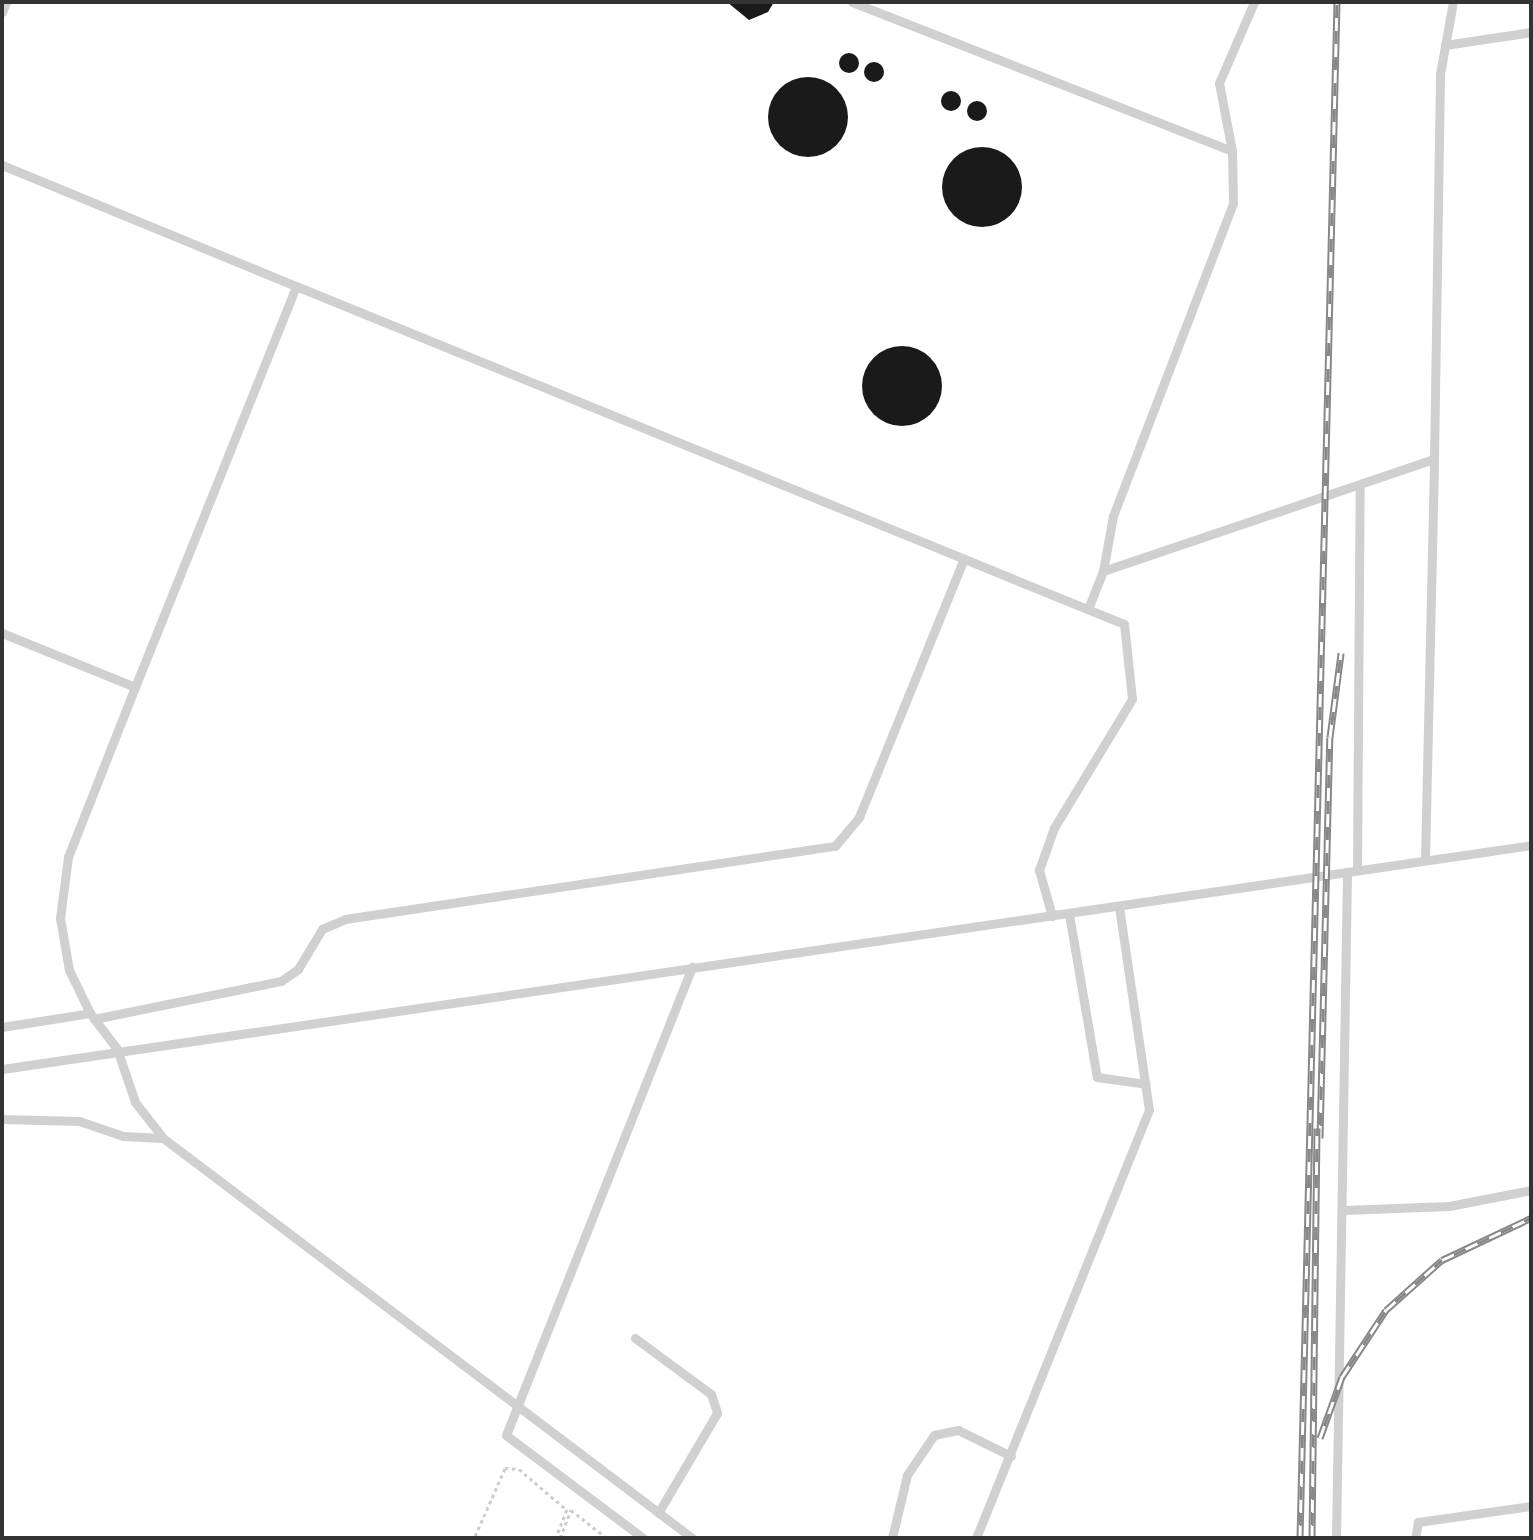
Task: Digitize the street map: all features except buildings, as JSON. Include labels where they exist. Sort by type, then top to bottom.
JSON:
[{"type":"lane","points":[[2,12],[6,2]]},
{"type":"lane","points":[[852,2],[1233,151]]},
{"type":"lane","points":[[1087,609],[1103,571],[1113,516],[1233,203],[1233,151],[1219,83],[1254,2]]},
{"type":"lane","points":[[1425,860],[1445,45],[1453,2]]},
{"type":"lane","points":[[1445,45],[1531,32]]},
{"type":"lane","points":[[2,165],[1124,624],[1132,699],[1054,828],[1038,870],[1052,916]]},
{"type":"lane","points":[[296,286],[68,857],[60,918],[69,970],[92,1016],[117,1049],[135,1101],[163,1138],[692,1538]]},
{"type":"lane","points":[[1103,571],[1434,459]]},
{"type":"lane","points":[[1357,870],[1360,486]]},
{"type":"lane","points":[[2,1027],[92,1016],[281,981],[298,969],[321,929],[345,919],[835,846],[859,817],[964,559]]},
{"type":"lane","points":[[2,633],[135,687]]},
{"type":"lane","points":[[2,1069],[117,1049],[1069,914],[1531,845]]},
{"type":"lane","points":[[1336,1538],[1344,1210],[1347,872]]},
{"type":"lane","points":[[976,1538],[1149,1110],[1119,906]]},
{"type":"lane","points":[[1069,914],[1097,1077],[1146,1084]]},
{"type":"lane","points":[[643,1538],[506,1436],[515,1404],[692,967]]},
{"type":"lane","points":[[2,1119],[79,1121],[123,1136],[163,1138]]},
{"type":"lane","points":[[1344,1210],[1449,1206],[1531,1190]]},
{"type":"lane","points":[[635,1338],[705,1388],[717,1413],[658,1513]]},
{"type":"lane","points":[[892,1538],[907,1475],[934,1435],[958,1430],[1011,1456]]},
{"type":"lane","points":[[1415,1538],[1418,1522],[1531,1506]]},
{"type":"path","points":[[481,1538],[475,1536],[505,1468],[519,1469],[567,1510],[558,1538]]},
{"type":"path","points":[[558,1538],[571,1510],[607,1538]]},
{"type":"railway","points":[[1300,1538],[1337,2]]},
{"type":"railway","points":[[1320,1138],[1330,737],[1341,653]]},
{"type":"railway","points":[[1312,1538],[1317,1128]]},
{"type":"railway","points":[[1320,1438],[1342,1377],[1386,1310],[1442,1260],[1531,1218]]}]
